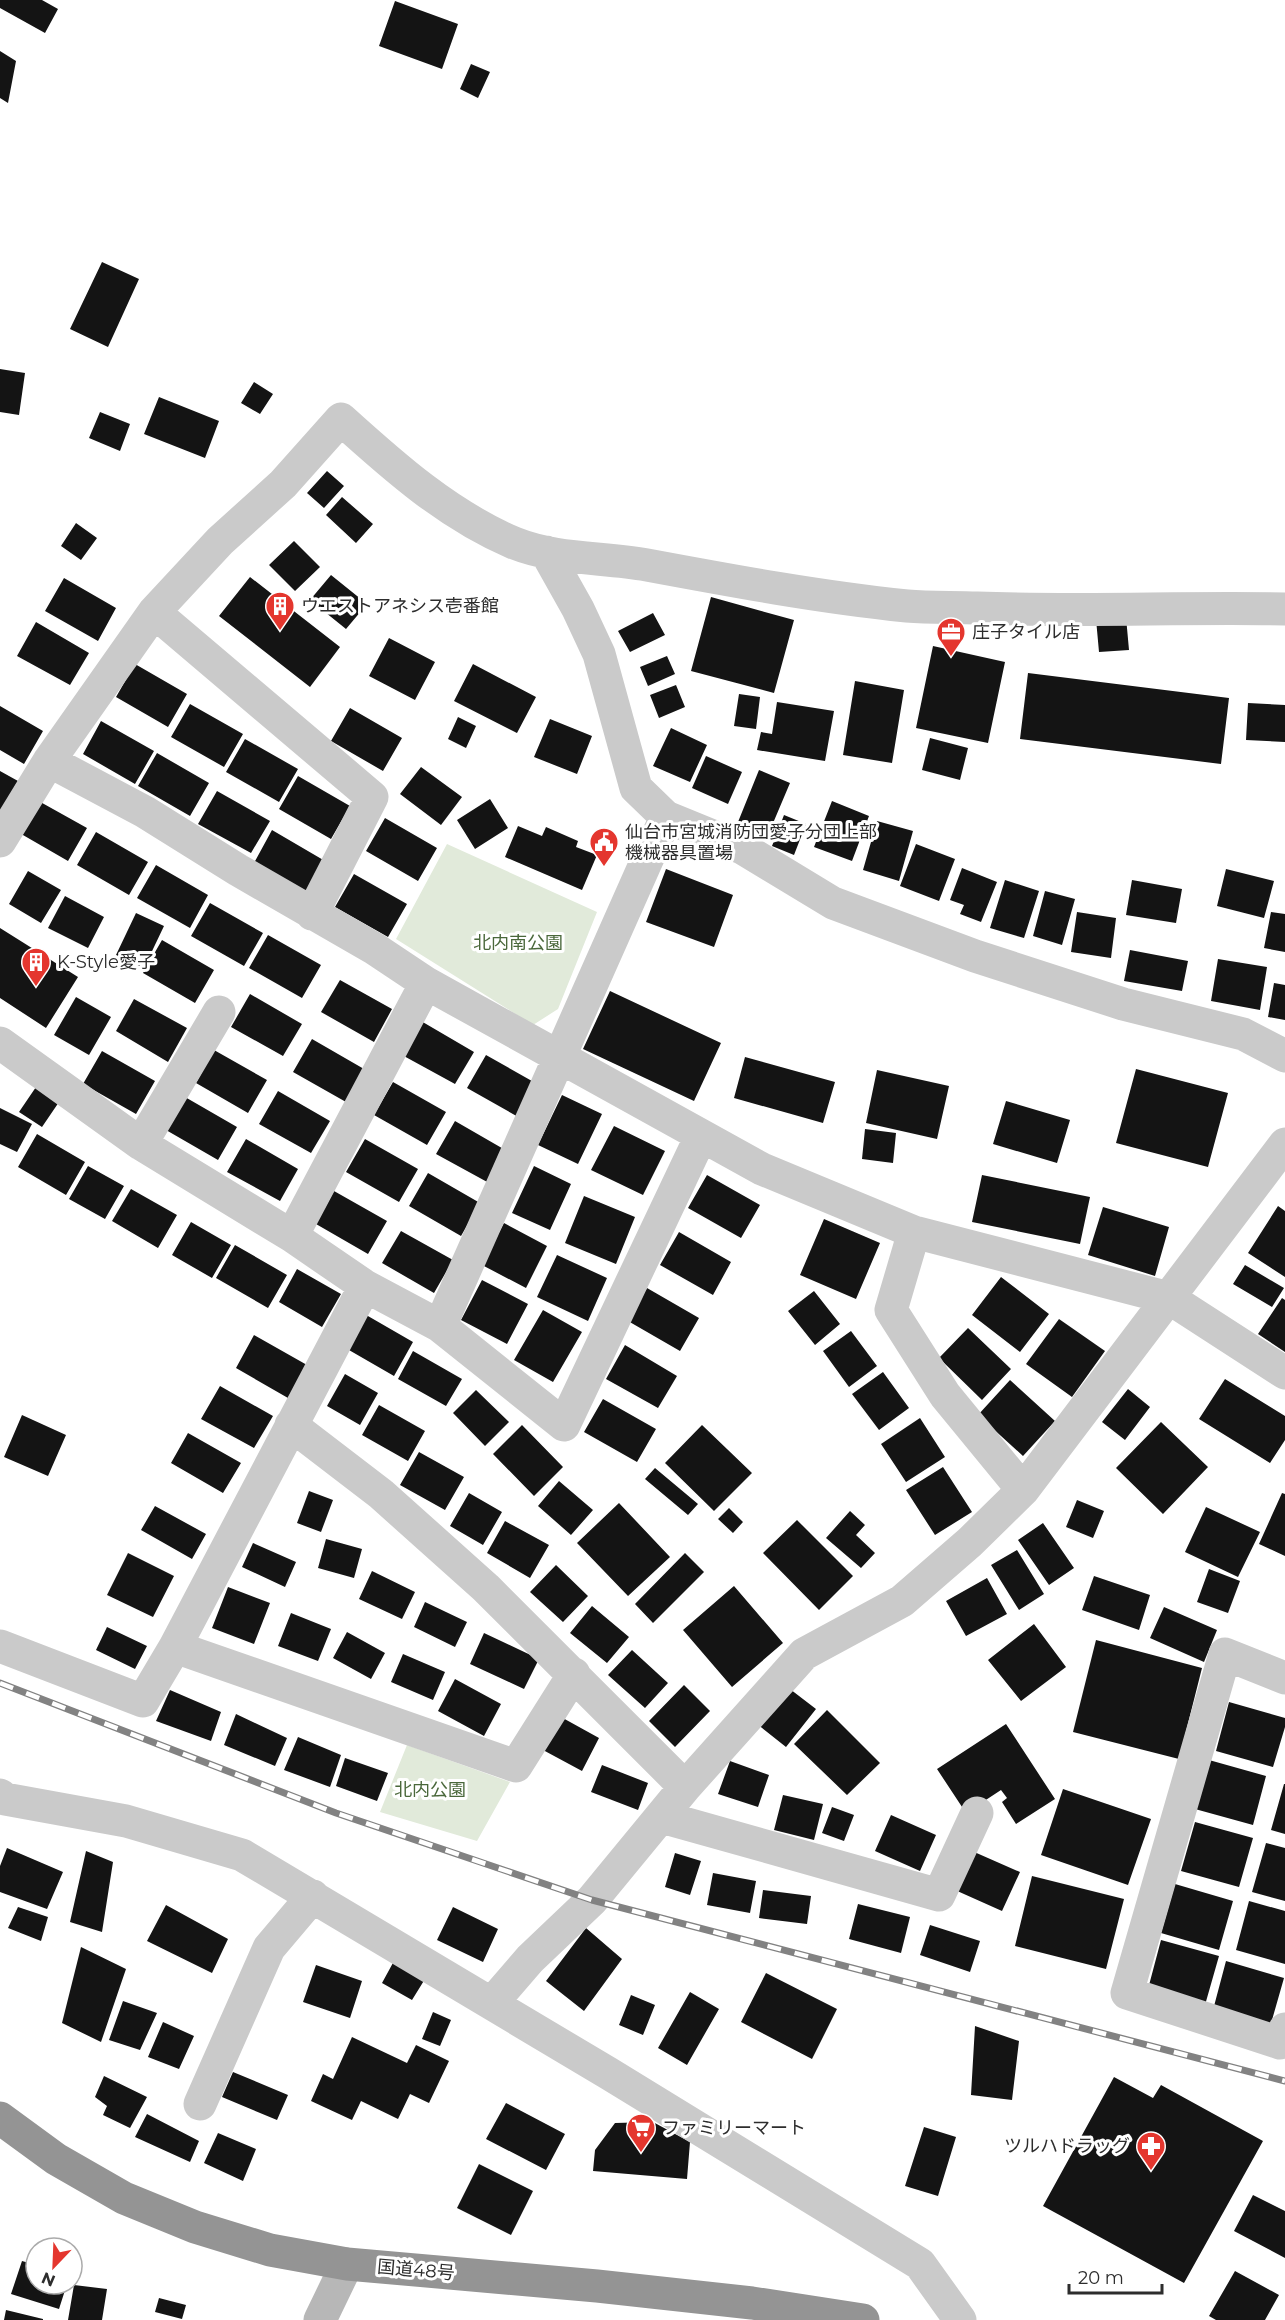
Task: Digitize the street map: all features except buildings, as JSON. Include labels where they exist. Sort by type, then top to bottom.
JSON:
[{"type":"highway","name":"国道48号","points":[[0,2118],[56,2159],[124,2198],[195,2227],[270,2250],[347,2264],[630,2289],[752,2303],[863,2320]]},
{"type":"street","points":[[0,841],[49,761],[154,612],[220,541],[283,484],[341,419],[428,493],[471,522],[516,544],[546,552],[637,563],[767,588],[908,606],[1056,611],[1206,607],[1285,609]]},
{"type":"street","points":[[546,552],[578,609],[599,654],[636,788],[666,817],[742,848],[833,903],[975,956],[1123,1005],[1243,1034],[1285,1056]]},
{"type":"street","points":[[154,612],[372,797],[312,914]]},
{"type":"street","points":[[49,761],[145,812],[426,983],[762,1169],[914,1232],[1169,1298],[1285,1373]]},
{"type":"street","points":[[440,1326],[666,817]]},
{"type":"street","points":[[292,1236],[426,983]]},
{"type":"street","points":[[141,1143],[219,1012]]},
{"type":"street","points":[[0,1043],[141,1143],[292,1236],[365,1286],[440,1326],[564,1425],[700,1136]]},
{"type":"street","points":[[492,2003],[530,1959],[592,1900],[685,1787],[804,1654],[902,1600],[970,1542],[1023,1490],[1285,1144]]},
{"type":"street","points":[[914,1232],[891,1310],[945,1395],[1023,1490]]},
{"type":"street","points":[[0,1646],[143,1701],[175,1647],[365,1286]]},
{"type":"street","points":[[291,1425],[381,1494],[486,1588],[685,1787]]},
{"type":"street","points":[[175,1647],[516,1766],[574,1674]]},
{"type":"street","points":[[1285,1678],[1225,1654],[1127,1993],[1280,2043],[1285,2029]]},
{"type":"street","points":[[0,1795],[5,1799],[126,1821],[242,1854],[492,2003],[920,2264],[960,2320]]},
{"type":"street","points":[[662,1817],[939,1895],[976,1813]]},
{"type":"street","points":[[200,2104],[269,1948],[313,1896]]},
{"type":"street","points":[[320,2320],[347,2264]]},
{"type":"green space","name":"北内南公園","points":[[447,844],[597,912],[558,1009],[533,1025],[396,939]]},
{"type":"green space","name":"北内公園","points":[[407,1745],[510,1782],[477,1841],[380,1812]]},
{"type":"railway","points":[[0,1683],[336,1813],[592,1900],[1285,2081]]},
{"type":"place","name":"ウエストアネシス壱番館","points":[[280,632]]},
{"type":"place","name":"庄子タイル店","points":[[951,658]]},
{"type":"place","name":"仙台市宮城消防団愛子分団上部 機械器具置場","points":[[604,868]]},
{"type":"place","name":"K-Style愛子","points":[[36,988]]},
{"type":"place","name":"ファミリーマート","points":[[641,2154]]},
{"type":"place","name":"ツルハドラッグ","points":[[1151,2172]]}]
